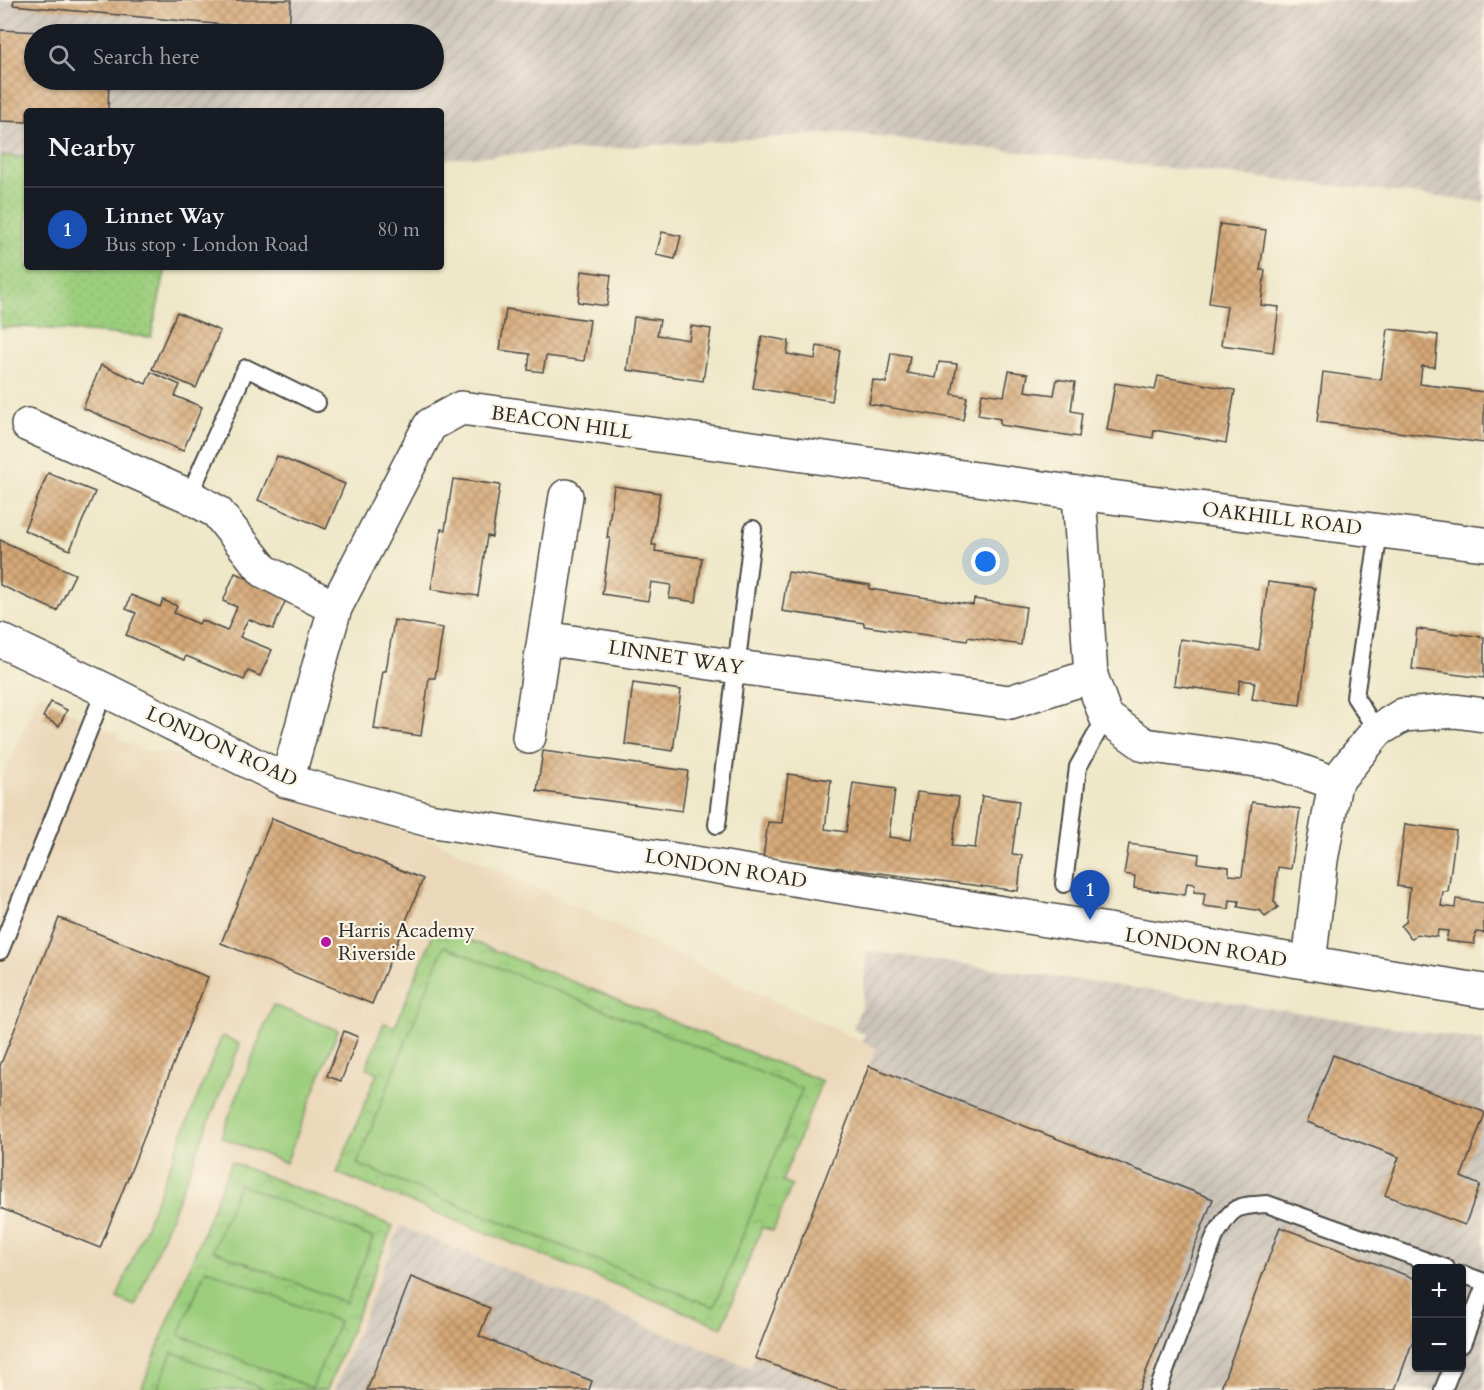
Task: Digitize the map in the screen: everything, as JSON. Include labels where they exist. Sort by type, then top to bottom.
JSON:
[{"type":"street","name":"BEACON HILL","points":[[287,781],[335,608],[430,425],[461,408],[1080,493]]},
{"type":"street","points":[[28,425],[189,496],[218,512],[264,571],[335,608]]},
{"type":"street","points":[[1080,493],[1091,676],[1106,717],[1145,745],[1277,764],[1335,783]]},
{"type":"street","name":"OAKHILL ROAD","points":[[1080,493],[1484,543]]},
{"type":"street","points":[[529,737],[566,496]]},
{"type":"street","name":"LINNET WAY","points":[[545,638],[737,667],[1010,702],[1091,676]]},
{"type":"street","name":"LONDON ROAD","points":[[0,640],[287,781],[429,820],[1484,991]]},
{"type":"street","points":[[1309,963],[1321,860],[1335,783],[1377,731],[1403,715],[1455,711],[1484,715]]},
{"type":"lane","points":[[189,496],[246,368],[317,403]]},
{"type":"lane","points":[[717,825],[753,529]]},
{"type":"lane","points":[[1377,731],[1355,697],[1379,531]]},
{"type":"lane","points":[[0,951],[105,690]]},
{"type":"lane","points":[[1064,884],[1078,767],[1106,717]]},
{"type":"lane","points":[[1158,1390],[1215,1236],[1230,1212],[1244,1205],[1267,1204],[1432,1264]]},
{"type":"lane","points":[[1466,1276],[1484,1282]]},
{"type":"lane","points":[[1466,1332],[1484,1288]]},
{"type":"lane","points":[[1443,1390],[1450,1372]]},
{"type":"shaded area","points":[[0,0],[1484,0],[1484,202],[844,133],[444,159],[444,108],[24,108],[24,158],[0,155]]},
{"type":"shaded area","name":"Harris Academy Riverside","points":[[40,693],[79,717],[118,734],[118,739],[142,750],[184,756],[440,843],[877,1048],[751,1369],[400,1226],[335,1390],[0,1390],[0,783]]},
{"type":"shaded area","points":[[867,951],[1150,990],[1484,1041],[1484,1390],[335,1390],[400,1226],[751,1368],[877,1048],[862,1042],[865,1034],[853,1028],[862,1005]]},
{"type":"green space","points":[[0,155],[24,158],[24,270],[165,270],[151,337],[26,327],[0,328]]},
{"type":"green space","points":[[436,927],[822,1081],[782,1181],[792,1185],[773,1231],[762,1227],[722,1327],[337,1173],[377,1073],[366,1068],[384,1023],[395,1027]]},
{"type":"green space","points":[[444,946],[802,1089],[714,1307],[357,1164]]},
{"type":"green space","points":[[273,1005],[338,1030],[286,1163],[221,1137]]},
{"type":"green space","points":[[222,1036],[240,1044],[135,1306],[117,1298]]},
{"type":"green space","points":[[231,1162],[393,1226],[327,1390],[141,1390]]},
{"type":"green space","points":[[239,1184],[373,1238],[346,1303],[213,1250]]},
{"type":"green space","points":[[206,1269],[339,1322],[312,1388],[179,1335]]},
{"type":"green space","points":[[172,1352],[266,1390],[157,1390]]},
{"type":"building","points":[[14,0],[291,0],[289,24],[215,24],[13,5]]},
{"type":"building","points":[[0,30],[24,31],[24,90],[109,90],[108,108],[24,108],[24,122],[0,121]]},
{"type":"building","points":[[1220,224],[1266,230],[1260,270],[1265,270],[1261,305],[1279,307],[1273,352],[1221,345],[1227,306],[1209,303]]},
{"type":"building","points":[[662,232],[681,236],[675,259],[656,255]]},
{"type":"building","points":[[582,271],[611,275],[607,306],[578,302]]},
{"type":"building","points":[[506,309],[590,320],[584,361],[546,356],[543,372],[528,370],[530,354],[500,350]]},
{"type":"building","points":[[177,312],[220,331],[196,388],[152,369]]},
{"type":"building","points":[[634,317],[660,320],[657,335],[689,340],[691,326],[711,329],[703,381],[627,370]]},
{"type":"building","points":[[1388,329],[1438,335],[1435,367],[1422,366],[1420,384],[1484,392],[1484,443],[1317,422],[1323,372],[1381,380]]},
{"type":"building","points":[[762,336],[789,341],[787,354],[815,359],[817,346],[840,350],[832,401],[753,388]]},
{"type":"building","points":[[891,353],[910,356],[907,373],[936,378],[939,362],[957,364],[952,394],[967,397],[963,420],[869,404],[873,380],[886,383]]},
{"type":"building","points":[[101,365],[146,384],[151,372],[180,385],[175,396],[202,407],[183,451],[83,408]]},
{"type":"building","points":[[1009,371],[1028,374],[1025,391],[1054,395],[1057,379],[1075,382],[1071,411],[1082,413],[1079,437],[1000,425],[1000,419],[978,415],[982,393],[1004,396]]},
{"type":"building","points":[[1158,376],[1235,390],[1226,443],[1154,430],[1153,438],[1107,430],[1115,383],[1155,390]]},
{"type":"building","points":[[277,456],[345,484],[326,529],[258,500]]},
{"type":"building","points":[[48,473],[95,492],[70,550],[24,530]]},
{"type":"building","points":[[453,479],[500,485],[492,537],[487,536],[478,596],[431,589],[441,529],[445,530]]},
{"type":"building","points":[[614,486],[660,493],[652,545],[656,545],[655,551],[702,558],[696,602],[669,598],[671,585],[651,582],[648,601],[602,594]]},
{"type":"building","points":[[0,540],[75,574],[57,611],[0,585]]},
{"type":"building","points":[[788,572],[870,585],[870,589],[973,605],[974,599],[1026,607],[1021,645],[968,637],[967,641],[782,611]]},
{"type":"building","points":[[235,573],[288,595],[273,629],[248,619],[240,637],[272,650],[260,676],[248,671],[244,680],[186,656],[184,660],[126,635],[136,613],[126,609],[131,595],[160,607],[163,600],[177,606],[174,613],[199,624],[201,620],[227,631],[237,607],[223,601]]},
{"type":"building","points":[[1268,582],[1315,588],[1300,705],[1252,699],[1255,682],[1240,680],[1238,694],[1174,685],[1180,639],[1259,650]]},
{"type":"building","points":[[394,620],[443,628],[435,678],[429,678],[421,736],[374,729]]},
{"type":"building","points":[[1417,629],[1484,637],[1484,678],[1412,669]]},
{"type":"building","points":[[633,683],[681,690],[673,751],[625,744]]},
{"type":"building","points":[[51,702],[67,710],[59,726],[43,717]]},
{"type":"building","points":[[543,751],[688,771],[682,811],[537,791]]},
{"type":"building","points":[[788,774],[831,780],[825,829],[846,832],[853,783],[895,789],[889,837],[911,840],[917,792],[959,797],[952,846],[975,848],[982,796],[1019,801],[1012,854],[1022,855],[1018,891],[763,858],[768,822],[782,823]]},
{"type":"building","points":[[1252,802],[1300,809],[1291,869],[1278,867],[1274,901],[1278,907],[1265,917],[1261,911],[1238,907],[1239,901],[1230,900],[1229,909],[1203,906],[1205,893],[1194,892],[1195,884],[1187,883],[1185,895],[1134,888],[1135,876],[1124,874],[1129,844],[1199,854],[1198,863],[1229,867],[1229,875],[1242,876]]},
{"type":"building","points":[[272,818],[423,879],[372,1004],[221,943]]},
{"type":"building","points":[[1405,824],[1456,831],[1448,892],[1443,892],[1441,906],[1455,908],[1456,899],[1484,903],[1484,933],[1476,932],[1474,944],[1446,941],[1448,931],[1438,930],[1437,937],[1417,934],[1411,939],[1401,926],[1406,922],[1410,888],[1397,886]]},
{"type":"building","points":[[59,918],[208,977],[100,1248],[0,1208],[0,1066]]},
{"type":"building","points":[[344,1031],[358,1037],[341,1081],[327,1076]]},
{"type":"building","points":[[1333,1055],[1484,1112],[1461,1177],[1480,1185],[1465,1225],[1385,1195],[1399,1157],[1307,1122]]},
{"type":"building","points":[[869,1066],[1213,1199],[1139,1390],[839,1390],[755,1358]]},
{"type":"building","points":[[1280,1227],[1412,1277],[1412,1343],[1395,1390],[1220,1390]]},
{"type":"building","points":[[411,1277],[490,1308],[479,1336],[592,1381],[589,1390],[367,1390]]},
{"type":"place","name":"Linnet Way","points":[[1090,920]]},
{"type":"place","name":"Harris Academy Riverside","points":[[326,942]]}]
